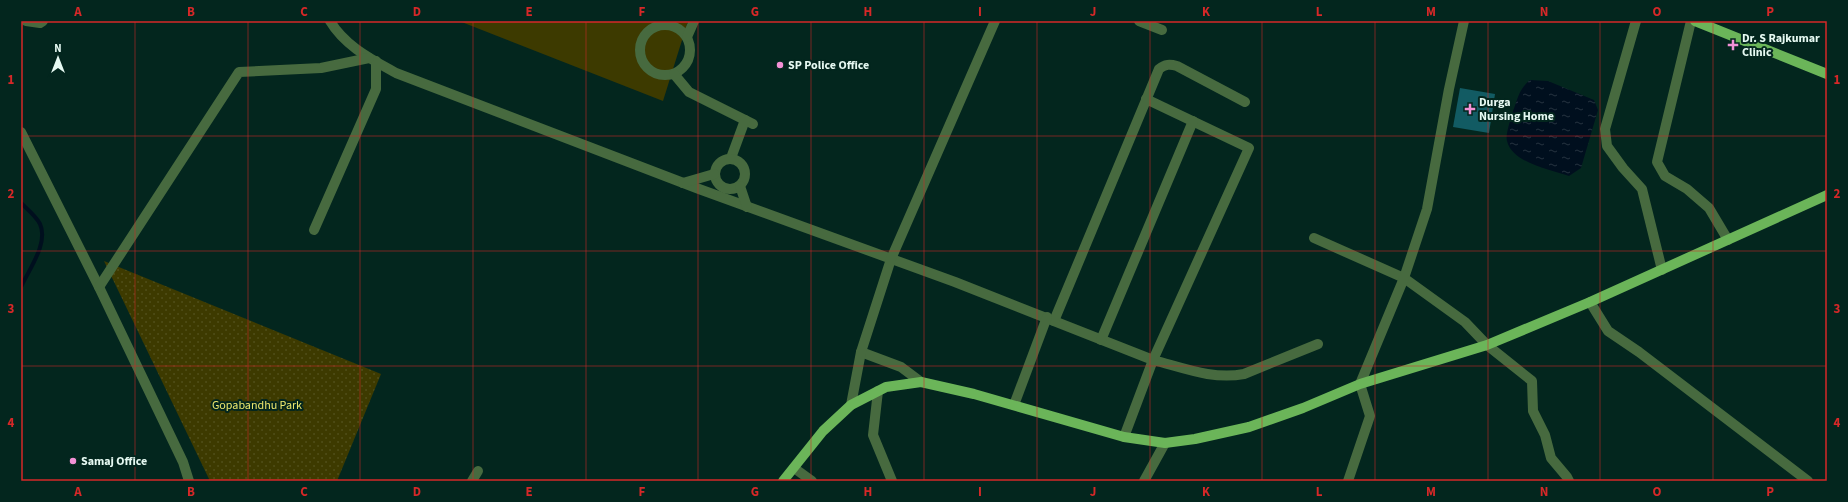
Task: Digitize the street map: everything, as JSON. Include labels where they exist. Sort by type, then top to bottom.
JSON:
[{"type":"main road","points":[[1695,21],[1827,74]]},
{"type":"main road","points":[[783,481],[823,431],[851,405],[886,387],[921,382],[974,394],[1124,437],[1165,442],[1195,439],[1249,427],[1303,408],[1360,384],[1487,345],[1590,302],[1827,195]]},
{"type":"street","points":[[26,21],[40,24],[43,21]]},
{"type":"street","points":[[330,21],[336,30],[359,52],[396,73],[747,207],[955,282],[1153,360],[1210,375],[1231,376],[1244,374],[1318,344]]},
{"type":"street","points":[[687,37],[694,21]]},
{"type":"street","points":[[851,405],[861,352],[891,260],[995,21]]},
{"type":"street","points":[[1139,21],[1162,30]]},
{"type":"street","points":[[1348,481],[1370,416],[1360,384],[1404,278],[1427,209],[1449,89],[1464,21]]},
{"type":"street","points":[[1636,21],[1605,129],[1605,138],[1607,146],[1619,163],[1642,189],[1662,270]]},
{"type":"street","points":[[1691,21],[1657,162],[1665,176],[1687,189],[1709,208],[1728,240]]},
{"type":"street","points":[[659,25],[675,27],[687,37],[690,46],[688,58],[682,70],[674,74],[661,75],[649,70],[643,64],[640,56],[641,40],[652,28],[659,25]]},
{"type":"street","points":[[314,230],[376,89],[372,60]]},
{"type":"street","points":[[99,287],[238,72],[321,68],[372,60]]},
{"type":"street","points":[[1014,405],[1159,69],[1170,64],[1177,66],[1245,102]]},
{"type":"street","points":[[674,74],[689,92],[749,122],[731,158]]},
{"type":"street","points":[[1124,437],[1153,360],[1249,148],[1146,98]]},
{"type":"street","points":[[1101,340],[1193,121]]},
{"type":"street","points":[[21,132],[99,287],[183,462],[189,481]]},
{"type":"street","points":[[731,158],[740,163],[745,172],[743,182],[740,186],[730,189],[721,187],[717,183],[714,174],[717,164],[731,158]]},
{"type":"street","points":[[683,183],[714,174]]},
{"type":"street","points":[[740,186],[747,207]]},
{"type":"street","points":[[1314,238],[1404,278],[1465,322],[1487,345],[1532,382],[1533,411],[1545,434],[1551,458],[1569,481]]},
{"type":"street","points":[[1590,302],[1608,331],[1639,352],[1808,481]]},
{"type":"street","points":[[861,352],[901,367],[921,382]]},
{"type":"street","points":[[878,391],[873,435],[892,481]]},
{"type":"street","points":[[1144,481],[1165,442]]},
{"type":"street","points":[[794,468],[812,481]]},
{"type":"street","points":[[472,481],[478,471]]},
{"type":"green space","points":[[459,21],[688,21],[663,101]]},
{"type":"green space","name":"Gopabandhu Park","points":[[104,261],[381,374],[337,481],[210,481]]},
{"type":"water","points":[[1530,80],[1548,81],[1594,100],[1598,110],[1581,168],[1569,176],[1524,160],[1510,149],[1507,141],[1508,126],[1521,90]]},
{"type":"building","points":[[1460,88],[1495,94],[1489,133],[1453,127]]},
{"type":"waterway","points":[[21,203],[36,218],[40,224],[42,232],[40,248],[21,287]]},
{"type":"place","name":"Dr. S Rajkumar Clinic","points":[[1733,45]]},
{"type":"place","name":"SP Police Office","points":[[780,65]]},
{"type":"place","name":"Durga Nursing Home","points":[[1470,109]]},
{"type":"place","name":"Samaj Office","points":[[73,461]]}]
